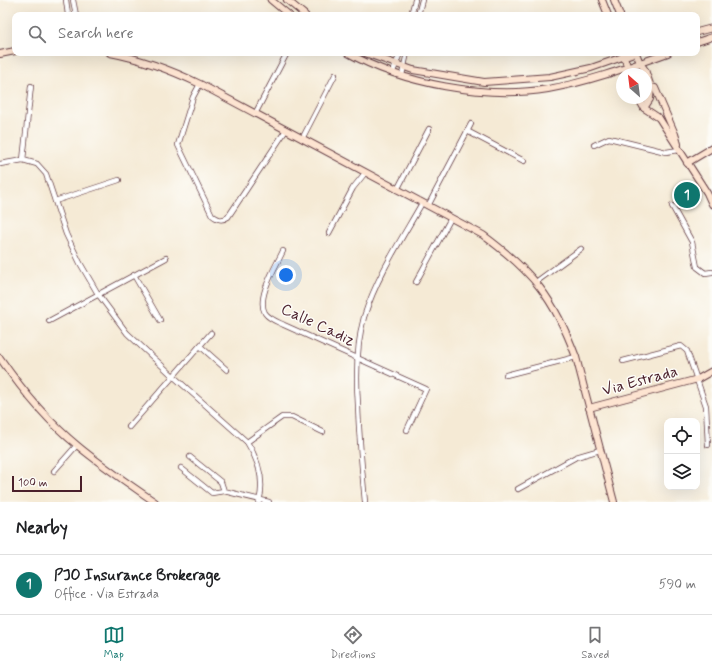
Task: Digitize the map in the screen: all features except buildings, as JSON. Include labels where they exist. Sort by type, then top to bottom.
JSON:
[{"type":"street","points":[[66,0],[68,12]]},
{"type":"street","points":[[73,0],[75,12]]},
{"type":"street","points":[[271,0],[285,12]]},
{"type":"street","points":[[287,0],[301,12]]},
{"type":"street","points":[[412,12],[415,0]]},
{"type":"street","points":[[419,12],[422,0]]},
{"type":"street","points":[[602,0],[607,12]]},
{"type":"street","points":[[614,0],[619,12]]},
{"type":"street","points":[[700,31],[712,28]]},
{"type":"street","points":[[700,41],[712,37]]},
{"type":"street","points":[[0,54],[12,52]]},
{"type":"street","points":[[125,56],[162,67],[200,84],[482,235],[502,249],[523,267],[536,282],[560,318],[576,356],[614,502]]},
{"type":"street","points":[[256,114],[285,56]]},
{"type":"street","points":[[353,56],[368,64],[426,83],[442,86],[507,92],[541,90],[565,86],[660,56]]},
{"type":"street","points":[[374,56],[413,70],[484,82],[550,78],[591,68],[621,56]]},
{"type":"street","points":[[393,72],[399,56]]},
{"type":"street","points":[[402,75],[406,56]]},
{"type":"street","points":[[623,56],[628,67]]},
{"type":"street","points":[[636,56],[644,68]]},
{"type":"street","points":[[302,139],[335,75]]},
{"type":"street","points":[[200,84],[193,97],[178,145],[212,215],[216,219],[223,220],[228,217],[286,130]]},
{"type":"street","points":[[23,160],[31,86]]},
{"type":"street","points":[[652,87],[655,88],[660,99],[675,134],[679,150]]},
{"type":"street","points":[[642,104],[644,108],[658,118],[712,204]]},
{"type":"street","points":[[644,108],[647,104]]},
{"type":"street","points":[[428,206],[471,124]]},
{"type":"street","points":[[397,190],[429,129]]},
{"type":"street","points":[[467,131],[524,161]]},
{"type":"street","points":[[594,145],[609,138],[666,152],[679,150]]},
{"type":"street","points":[[687,163],[712,148]]},
{"type":"street","points":[[0,164],[23,160],[37,164],[46,174],[66,234],[80,263],[98,294],[127,333],[247,442],[255,454],[260,466],[262,483],[259,501]]},
{"type":"street","points":[[329,233],[353,188],[365,173]]},
{"type":"street","points":[[55,201],[120,180]]},
{"type":"street","name":"Calle Cadiz","points":[[365,502],[359,444],[357,358],[359,338],[364,317],[380,276],[422,203]]},
{"type":"street","points":[[672,206],[692,242],[697,267],[705,273],[712,272]]},
{"type":"street","points":[[416,282],[451,218]]},
{"type":"street","points":[[536,282],[581,249]]},
{"type":"street","name":"Calle Cadiz","points":[[283,251],[264,294],[262,306],[266,315],[426,389],[407,430]]},
{"type":"street","points":[[49,321],[166,258]]},
{"type":"street","points":[[134,275],[160,320]]},
{"type":"street","points":[[129,427],[212,333]]},
{"type":"street","points":[[200,346],[227,370]]},
{"type":"street","name":"Via Estrada","points":[[623,361],[681,346],[687,351],[698,379],[706,406],[708,445]]},
{"type":"street","points":[[506,375],[576,356]]},
{"type":"street","points":[[0,358],[11,374],[55,425],[77,445],[155,502]]},
{"type":"street","name":"Via Estrada","points":[[589,408],[698,379],[712,371]]},
{"type":"street","points":[[247,442],[282,417],[292,417],[323,432]]},
{"type":"street","points":[[54,471],[77,445]]},
{"type":"street","points":[[518,489],[576,457],[600,450]]},
{"type":"street","points":[[190,457],[222,482],[224,490]]},
{"type":"street","points":[[181,468],[212,493],[224,490],[259,501],[269,502]]},
{"type":"place","name":"PJO Insurance Brokerage","points":[[687,195]]}]
